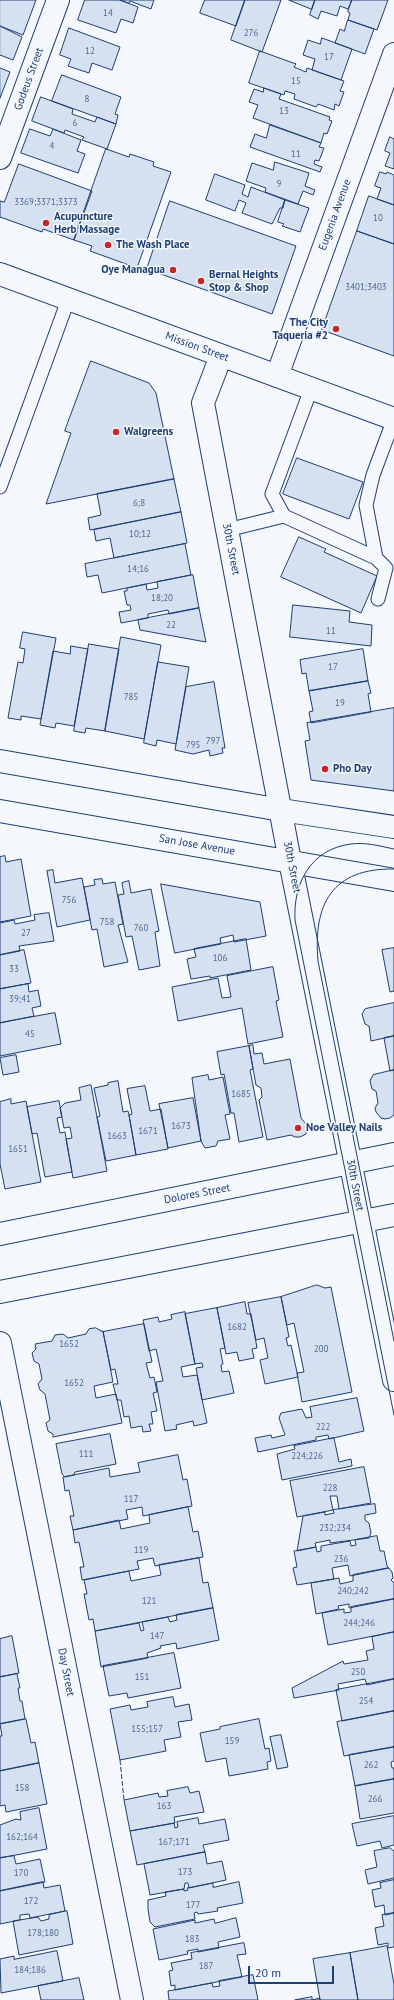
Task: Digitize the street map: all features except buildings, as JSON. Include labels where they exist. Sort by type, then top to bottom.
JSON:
[{"type":"street","name":"Godeus Street","points":[[0,158],[58,0]]},
{"type":"street","name":"Eugenia Avenue","points":[[277,376],[394,54]]},
{"type":"street","name":"Mission Street","points":[[0,274],[394,419]]},
{"type":"street","name":"30th Street","points":[[221,356],[203,403],[290,861],[394,1380]]},
{"type":"street","points":[[0,761],[281,810],[394,827]]},
{"type":"street","name":"San Jose Avenue","points":[[0,811],[394,880]]},
{"type":"street","name":"Dolores Street","points":[[0,1234],[394,1154]]},
{"type":"street","points":[[0,1292],[394,1215]]},
{"type":"street","name":"Day Street","points":[[0,1343],[132,2000]]},
{"type":"lane","points":[[0,487],[68,300]]},
{"type":"lane","points":[[311,389],[272,494],[284,516],[376,558],[386,568],[378,599]]},
{"type":"lane","points":[[376,558],[366,505],[373,475],[394,419]]},
{"type":"lane","points":[[227,530],[284,516]]},
{"type":"tram line","points":[[394,849],[372,845],[351,844],[337,847],[325,853],[315,860],[307,870],[301,881],[295,906],[295,920],[394,1415]]},
{"type":"tram line","points":[[394,869],[373,870],[355,875],[341,883],[331,893],[324,907],[319,922],[317,941],[318,961],[394,1341]]},
{"type":"fence","points":[[120,1760],[124,1800]]},
{"type":"place","name":"Acupuncture Herb Massage","points":[[46,223]]},
{"type":"place","name":"The Wash Place","points":[[108,245]]},
{"type":"place","name":"Oye Managua","points":[[173,270]]},
{"type":"place","name":"Bernal Heights Stop & Shop","points":[[201,281]]},
{"type":"place","name":"The City Taqueria #2","points":[[336,329]]},
{"type":"place","name":"Walgreens","points":[[116,432]]},
{"type":"place","name":"Pho Day","points":[[325,769]]},
{"type":"place","name":"Noe Valley Nails","points":[[298,1128]]}]
